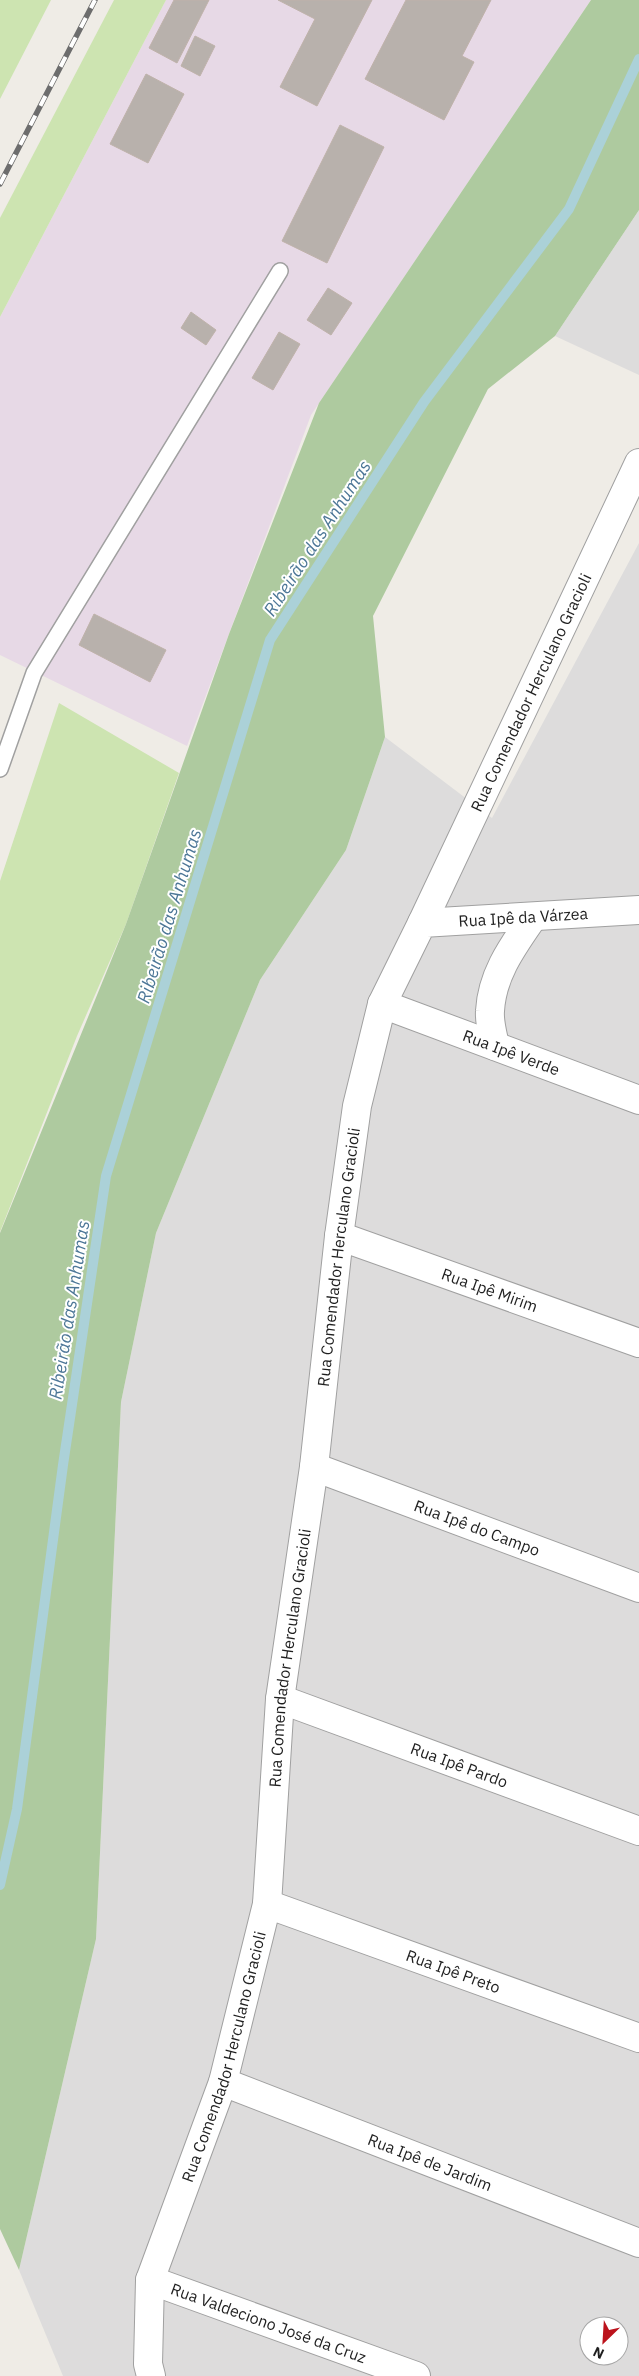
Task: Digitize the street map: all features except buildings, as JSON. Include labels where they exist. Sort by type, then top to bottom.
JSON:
[{"type":"street","name":"Rua Comendador Herculano Gracioli","points":[[151,2376],[148,2364],[150,2280],[223,2082],[267,1904],[280,1699],[314,1467],[340,1236],[357,1106],[382,1004],[639,463]]},
{"type":"street","name":"Rua Ipê da Várzea","points":[[419,929],[533,916],[639,910]]},
{"type":"street","points":[[495,1046],[490,1013],[494,986],[505,959],[533,916]]},
{"type":"street","name":"Rua Ipê Verde","points":[[382,1004],[639,1100]]},
{"type":"street","name":"Rua Ipê Mirim","points":[[340,1236],[639,1344]]},
{"type":"street","name":"Rua Ipê do Campo","points":[[314,1467],[639,1588]]},
{"type":"street","name":"Rua Ipê Pardo","points":[[280,1699],[639,1831]]},
{"type":"street","name":"Rua Ipê Preto","points":[[267,1904],[639,2038]]},
{"type":"street","name":"Rua Ipê de Jardim","points":[[223,2082],[639,2243]]},
{"type":"street","name":"Rua Valdeciono José da Cruz","points":[[150,2280],[416,2376]]},
{"type":"lane","points":[[0,769],[34,673],[280,271]]},
{"type":"shaded area","points":[[166,0],[591,0],[311,415],[187,746],[0,655],[0,317]]},
{"type":"shaded area","points":[[639,210],[639,375],[555,336]]},
{"type":"shaded area","points":[[639,543],[639,2376],[63,2376],[19,2270],[96,1939],[121,1402],[156,1233],[260,980],[346,850],[385,737],[492,818]]},
{"type":"green space","points":[[0,0],[51,0],[0,99]]},
{"type":"green space","points":[[114,0],[166,0],[0,317],[0,218]]},
{"type":"green space","points":[[591,0],[639,0],[639,210],[555,336],[488,389],[373,616],[385,737],[346,850],[260,980],[156,1233],[121,1402],[96,1939],[19,2270],[0,2229],[0,1233],[126,924],[229,634],[319,403]]},
{"type":"green space","points":[[59,703],[179,773],[126,924],[77,1036],[0,1232],[0,881]]},
{"type":"waterway","name":"Ribeirão das Anhumas","points":[[0,1885],[17,1809],[63,1465],[106,1176],[270,640],[424,402],[569,209],[639,59]]},
{"type":"railway","points":[[0,184],[95,0]]}]
